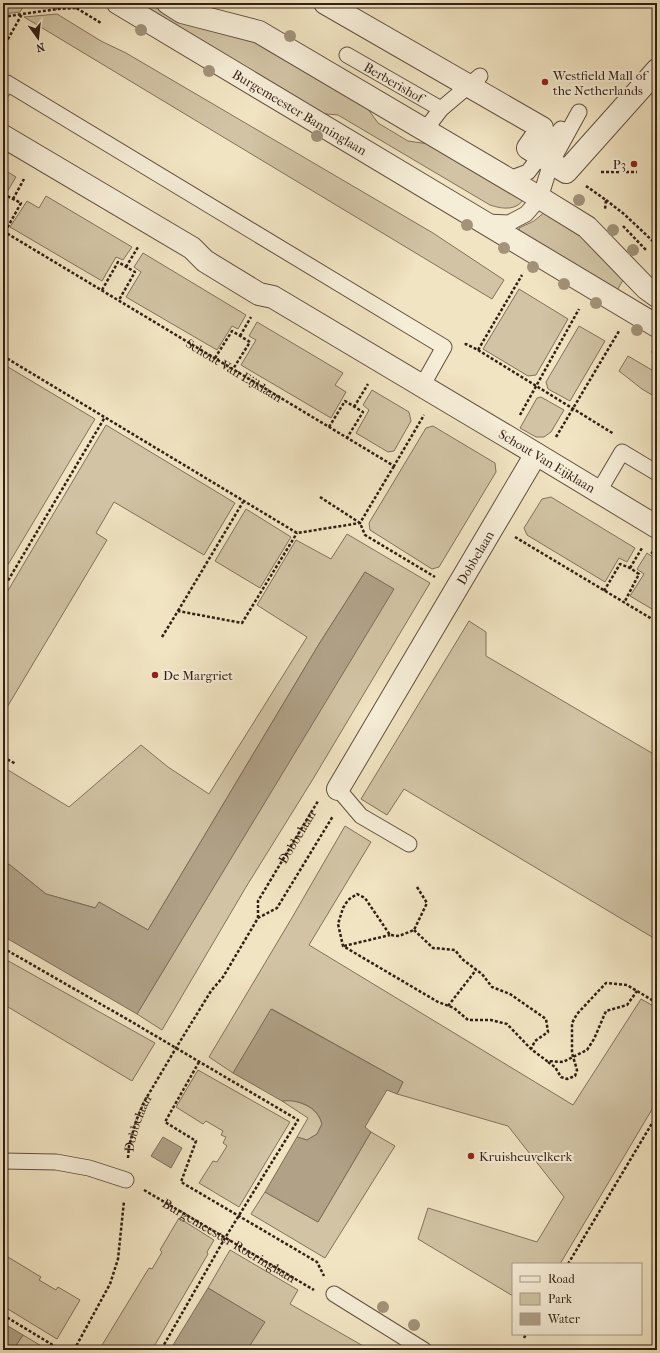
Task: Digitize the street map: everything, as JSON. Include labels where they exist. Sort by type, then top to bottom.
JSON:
[{"type":"street","name":"Burgemeester Banninglaan","points":[[118,3],[657,326]]},
{"type":"street","points":[[168,3],[182,12],[259,32],[509,179],[542,192],[587,227],[646,288],[657,296]]},
{"type":"street","points":[[325,3],[474,81],[542,128],[528,148],[566,172],[657,70]]},
{"type":"street","name":"Schout Van Eijklaan","points":[[3,136],[192,248],[205,262],[259,294],[273,297],[657,527]]},
{"type":"street","name":"Dobbelaan","points":[[338,789],[536,454]]},
{"type":"lane","name":"Berberishof","points":[[348,54],[441,109]]},
{"type":"lane","points":[[425,130],[441,109],[474,81]]},
{"type":"lane","points":[[3,90],[7,83],[444,347],[429,391]]},
{"type":"lane","points":[[509,179],[528,172],[546,160],[578,111]]},
{"type":"lane","points":[[482,222],[509,222],[526,214],[542,192],[546,160]]},
{"type":"lane","points":[[599,491],[622,452],[657,473]]},
{"type":"lane","points":[[338,789],[361,816],[409,844]]},
{"type":"lane","points":[[3,1161],[56,1162],[89,1168],[126,1180]]},
{"type":"lane","points":[[334,1294],[424,1350]]},
{"type":"path","points":[[48,3],[58,9]]},
{"type":"path","points":[[3,17],[58,9],[77,8],[80,3]]},
{"type":"path","points":[[3,48],[22,14]]},
{"type":"path","points":[[13,199],[24,179]]},
{"type":"path","points":[[3,194],[21,203],[4,232]]},
{"type":"path","points":[[606,200],[624,214],[657,246]]},
{"type":"path","name":"Schout Van Eijklaan","points":[[4,232],[394,466]]},
{"type":"path","points":[[126,267],[138,247]]},
{"type":"path","points":[[102,290],[118,262],[135,272],[119,300]]},
{"type":"path","points":[[478,350],[522,275]]},
{"type":"path","points":[[508,437],[580,309]]},
{"type":"path","points":[[240,336],[252,315]]},
{"type":"path","points":[[215,358],[232,331],[250,342],[233,369]]},
{"type":"path","points":[[536,454],[551,444],[618,332]]},
{"type":"path","points":[[462,350],[466,344],[478,350],[616,435],[622,452]]},
{"type":"path","points":[[3,356],[298,533],[360,523]]},
{"type":"path","points":[[354,407],[368,384]]},
{"type":"path","points":[[360,523],[394,466],[429,391]]},
{"type":"path","points":[[329,427],[344,401],[363,412],[347,438]]},
{"type":"path","points":[[3,589],[105,418]]},
{"type":"path","points":[[320,497],[360,523],[365,535],[436,578],[461,582]]},
{"type":"path","points":[[162,637],[243,501]]},
{"type":"path","points":[[494,524],[657,622]]},
{"type":"path","points":[[178,611],[242,623],[298,533]]},
{"type":"path","points":[[630,568],[643,548]]},
{"type":"path","points":[[604,591],[620,564],[630,568],[639,574],[624,602]]},
{"type":"path","points":[[3,757],[16,764]]},
{"type":"path","name":"Dobbelaan","points":[[74,1350],[110,1284],[118,1259],[129,1146],[136,1121],[144,1102],[211,991],[223,978],[258,918],[258,901],[323,792],[338,789],[339,807],[278,908],[258,918]]},
{"type":"path","points":[[343,946],[390,935],[399,936],[414,930],[426,903],[417,887]]},
{"type":"path","points":[[390,935],[365,898],[357,894],[348,900],[343,908],[338,924],[343,946],[438,1002],[454,1008],[468,1020],[491,1020],[507,1024],[531,1049],[555,1067],[561,1077],[567,1079],[575,1076],[578,1070],[573,1057],[572,1023],[577,1014],[606,983],[627,985],[657,1003]]},
{"type":"path","points":[[414,930],[433,948],[455,950],[462,959],[482,974],[492,987],[510,994],[546,1019],[548,1032],[535,1041],[531,1049]]},
{"type":"path","points":[[3,948],[298,1120],[225,1238],[161,1350]]},
{"type":"path","points":[[448,1006],[476,970]]},
{"type":"path","points":[[547,1061],[563,1062],[587,1050],[594,1039],[606,1011],[627,1005],[637,991]]},
{"type":"path","name":"Burgemeester Roeringlaan","points":[[199,1061],[164,1122],[196,1141],[181,1182],[317,1262],[334,1294]]},
{"type":"path","points":[[569,1263],[657,1115]]},
{"type":"path","name":"Burgemeester Roeringlaan","points":[[126,1180],[314,1290],[334,1294]]},
{"type":"path","points":[[3,1315],[61,1350]]},
{"type":"green space","points":[[3,3],[32,3],[29,7],[25,4],[20,12],[3,14]]},
{"type":"green space","points":[[137,3],[147,3],[166,13],[262,43],[362,101],[378,123],[408,141],[436,145],[524,199],[517,206],[508,208],[490,205],[338,115],[316,113]]},
{"type":"green space","points":[[57,14],[433,233],[504,280],[492,299],[24,17]]},
{"type":"green space","points":[[3,169],[16,177],[7,192],[3,190]]},
{"type":"green space","points":[[46,196],[132,247],[123,260],[116,257],[102,281],[10,227],[27,201],[39,208]]},
{"type":"green space","points":[[546,211],[577,229],[626,275],[616,292],[520,233],[519,228],[534,221]]},
{"type":"green space","points":[[143,253],[246,315],[238,329],[232,326],[217,350],[126,297],[141,272],[134,267]]},
{"type":"green space","points":[[519,289],[568,319],[536,375],[528,376],[483,349]]},
{"type":"green space","points":[[257,322],[343,373],[335,385],[346,392],[331,418],[241,365],[256,340],[249,336]]},
{"type":"green space","points":[[579,326],[605,341],[570,401],[548,389],[546,382]]},
{"type":"green space","points":[[628,356],[657,373],[657,398],[642,389],[619,371]]},
{"type":"green space","points":[[3,364],[95,419],[3,573]]},
{"type":"green space","points":[[372,390],[409,412],[411,421],[394,451],[388,452],[356,433],[369,410],[363,405]]},
{"type":"green space","points":[[541,397],[564,410],[551,432],[544,437],[536,437],[520,428],[537,398]]},
{"type":"green space","points":[[106,425],[235,503],[204,555],[114,502],[96,533],[107,540],[3,714],[3,599]]},
{"type":"green space","points":[[433,426],[495,463],[496,472],[439,567],[432,569],[370,530],[369,523],[426,428]]},
{"type":"green space","points":[[551,497],[635,548],[627,562],[619,558],[605,582],[527,535],[524,528],[542,499]]},
{"type":"green space","points":[[246,509],[291,537],[260,588],[215,561]]},
{"type":"green space","points":[[347,534],[430,583],[313,779],[246,887],[162,1030],[137,1014],[393,589],[365,572],[319,644],[148,930],[99,902],[96,908],[46,894],[10,865],[3,862],[3,767],[69,807],[141,745],[168,767],[209,794],[307,637],[257,605],[296,540],[331,559]]},
{"type":"green space","points":[[647,553],[657,560],[657,612],[630,596],[644,574],[637,569]]},
{"type":"green space","points":[[469,621],[486,632],[486,656],[657,756],[657,940],[404,789],[387,815],[361,799]]},
{"type":"green space","points":[[345,826],[371,842],[309,945],[573,1105],[641,999],[657,1008],[657,1101],[561,1263],[512,1263],[512,1295],[418,1239],[428,1208],[537,1242],[564,1197],[508,1126],[397,1094],[403,1082],[272,1009],[233,1073],[209,1057]]},
{"type":"green space","points":[[3,958],[155,1043],[132,1081],[3,1004]]},
{"type":"green space","points":[[198,1070],[290,1122],[239,1207],[199,1183],[213,1161],[217,1162],[227,1146],[223,1143],[226,1137],[221,1135],[223,1131],[206,1121],[203,1124],[176,1107]]},
{"type":"green space","points":[[291,1100],[302,1103],[311,1108],[318,1114],[322,1124],[317,1134],[307,1140],[297,1137],[308,1118],[282,1101]]},
{"type":"green space","points":[[371,1132],[395,1146],[325,1258],[251,1214],[265,1192],[318,1222]]},
{"type":"green space","points":[[179,1218],[214,1240],[207,1252],[208,1254],[152,1350],[99,1350],[149,1268],[152,1269],[162,1252],[160,1250]]},
{"type":"green space","points":[[230,1250],[298,1290],[290,1304],[365,1347],[363,1350],[247,1350],[264,1322],[208,1288]]},
{"type":"green space","points":[[3,1254],[41,1277],[39,1280],[56,1290],[58,1287],[80,1300],[57,1339],[3,1306]]},
{"type":"green space","points":[[23,1335],[48,1350],[13,1350]]},
{"type":"water","points":[[365,572],[394,589],[137,1014],[3,936],[3,862],[10,865],[46,894],[95,908],[99,902],[148,930],[319,644]]},
{"type":"water","points":[[271,1009],[403,1082],[397,1094],[387,1090],[365,1127],[371,1132],[318,1222],[265,1192],[297,1137],[307,1140],[317,1134],[322,1124],[320,1118],[307,1105],[295,1101],[282,1101],[233,1073]]},
{"type":"water","points":[[163,1137],[182,1148],[171,1168],[151,1156]]},
{"type":"water","points":[[208,1288],[265,1322],[247,1350],[170,1350]]},
{"type":"water","points":[[3,1323],[23,1335],[13,1350],[3,1350]]},
{"type":"place","name":"Westfield Mall of the Netherlands","points":[[545,82]]},
{"type":"place","name":"P3","points":[[634,164]]},
{"type":"place","name":"De Margriet","points":[[155,675]]},
{"type":"place","name":"Kruisheuvelkerk","points":[[471,1156]]}]
